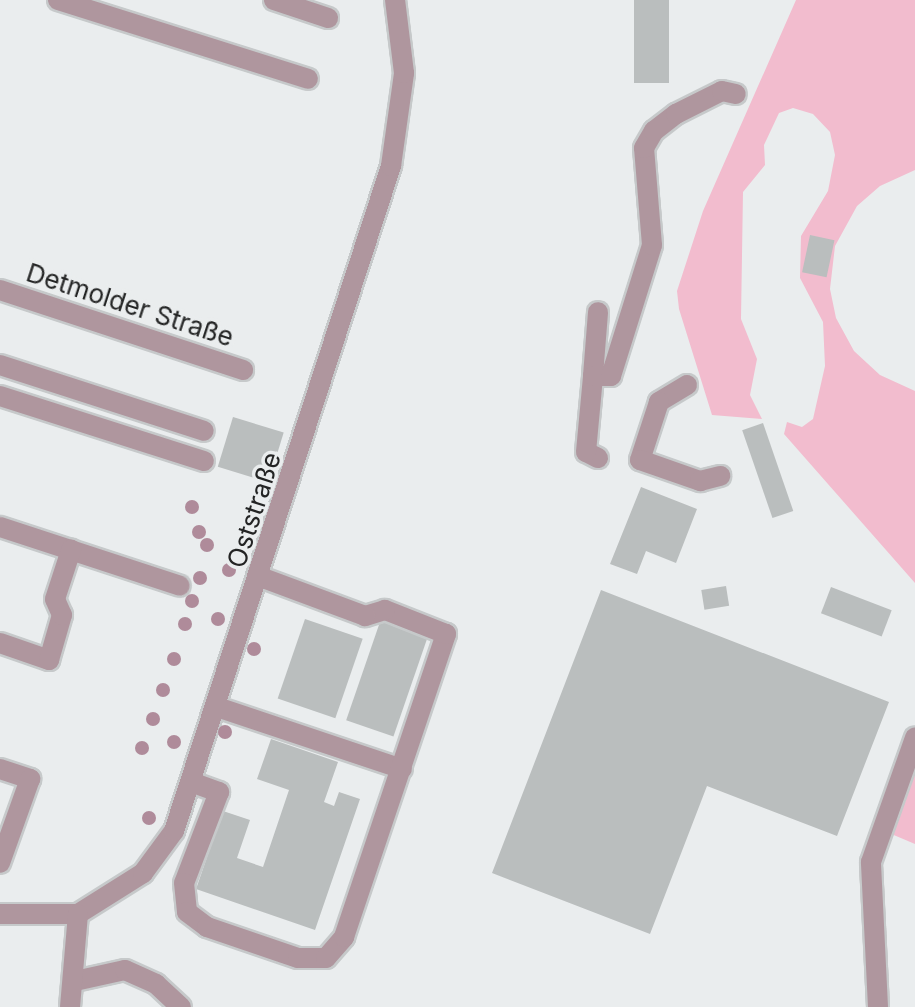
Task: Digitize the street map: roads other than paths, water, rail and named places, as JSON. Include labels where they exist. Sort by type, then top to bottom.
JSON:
[{"type":"lane","points":[[58,0],[308,79]]},
{"type":"lane","points":[[274,0],[328,18]]},
{"type":"lane","name":"Oststraße","points":[[0,914],[78,914],[116,894],[158,856],[191,782],[391,166],[404,73],[395,0]]},
{"type":"lane","points":[[593,376],[611,376],[652,245],[644,148],[654,131],[676,114],[722,91],[736,94]]},
{"type":"lane","name":"Detmolder Straße","points":[[0,290],[243,370]]},
{"type":"lane","points":[[598,312],[586,452],[598,458]]},
{"type":"lane","points":[[0,365],[204,431]]},
{"type":"lane","points":[[687,385],[659,402],[640,460],[700,481],[720,476]]},
{"type":"lane","points":[[0,396],[204,461]]},
{"type":"lane","points":[[0,527],[180,586]]},
{"type":"lane","points":[[0,643],[49,660],[62,615],[55,599],[71,550]]},
{"type":"lane","points":[[191,782],[219,792],[184,883],[187,912],[207,927],[311,960],[326,958],[344,937],[446,634],[385,610],[365,616],[260,577]]},
{"type":"lane","points":[[217,707],[402,769]]},
{"type":"lane","points":[[878,1007],[871,862],[915,738]]},
{"type":"lane","points":[[0,769],[30,779],[0,863]]},
{"type":"lane","points":[[70,1007],[75,981],[78,914]]},
{"type":"lane","points":[[75,981],[125,970],[156,984],[181,1007]]},
{"type":"lane","points":[[156,984],[165,1007]]}]
